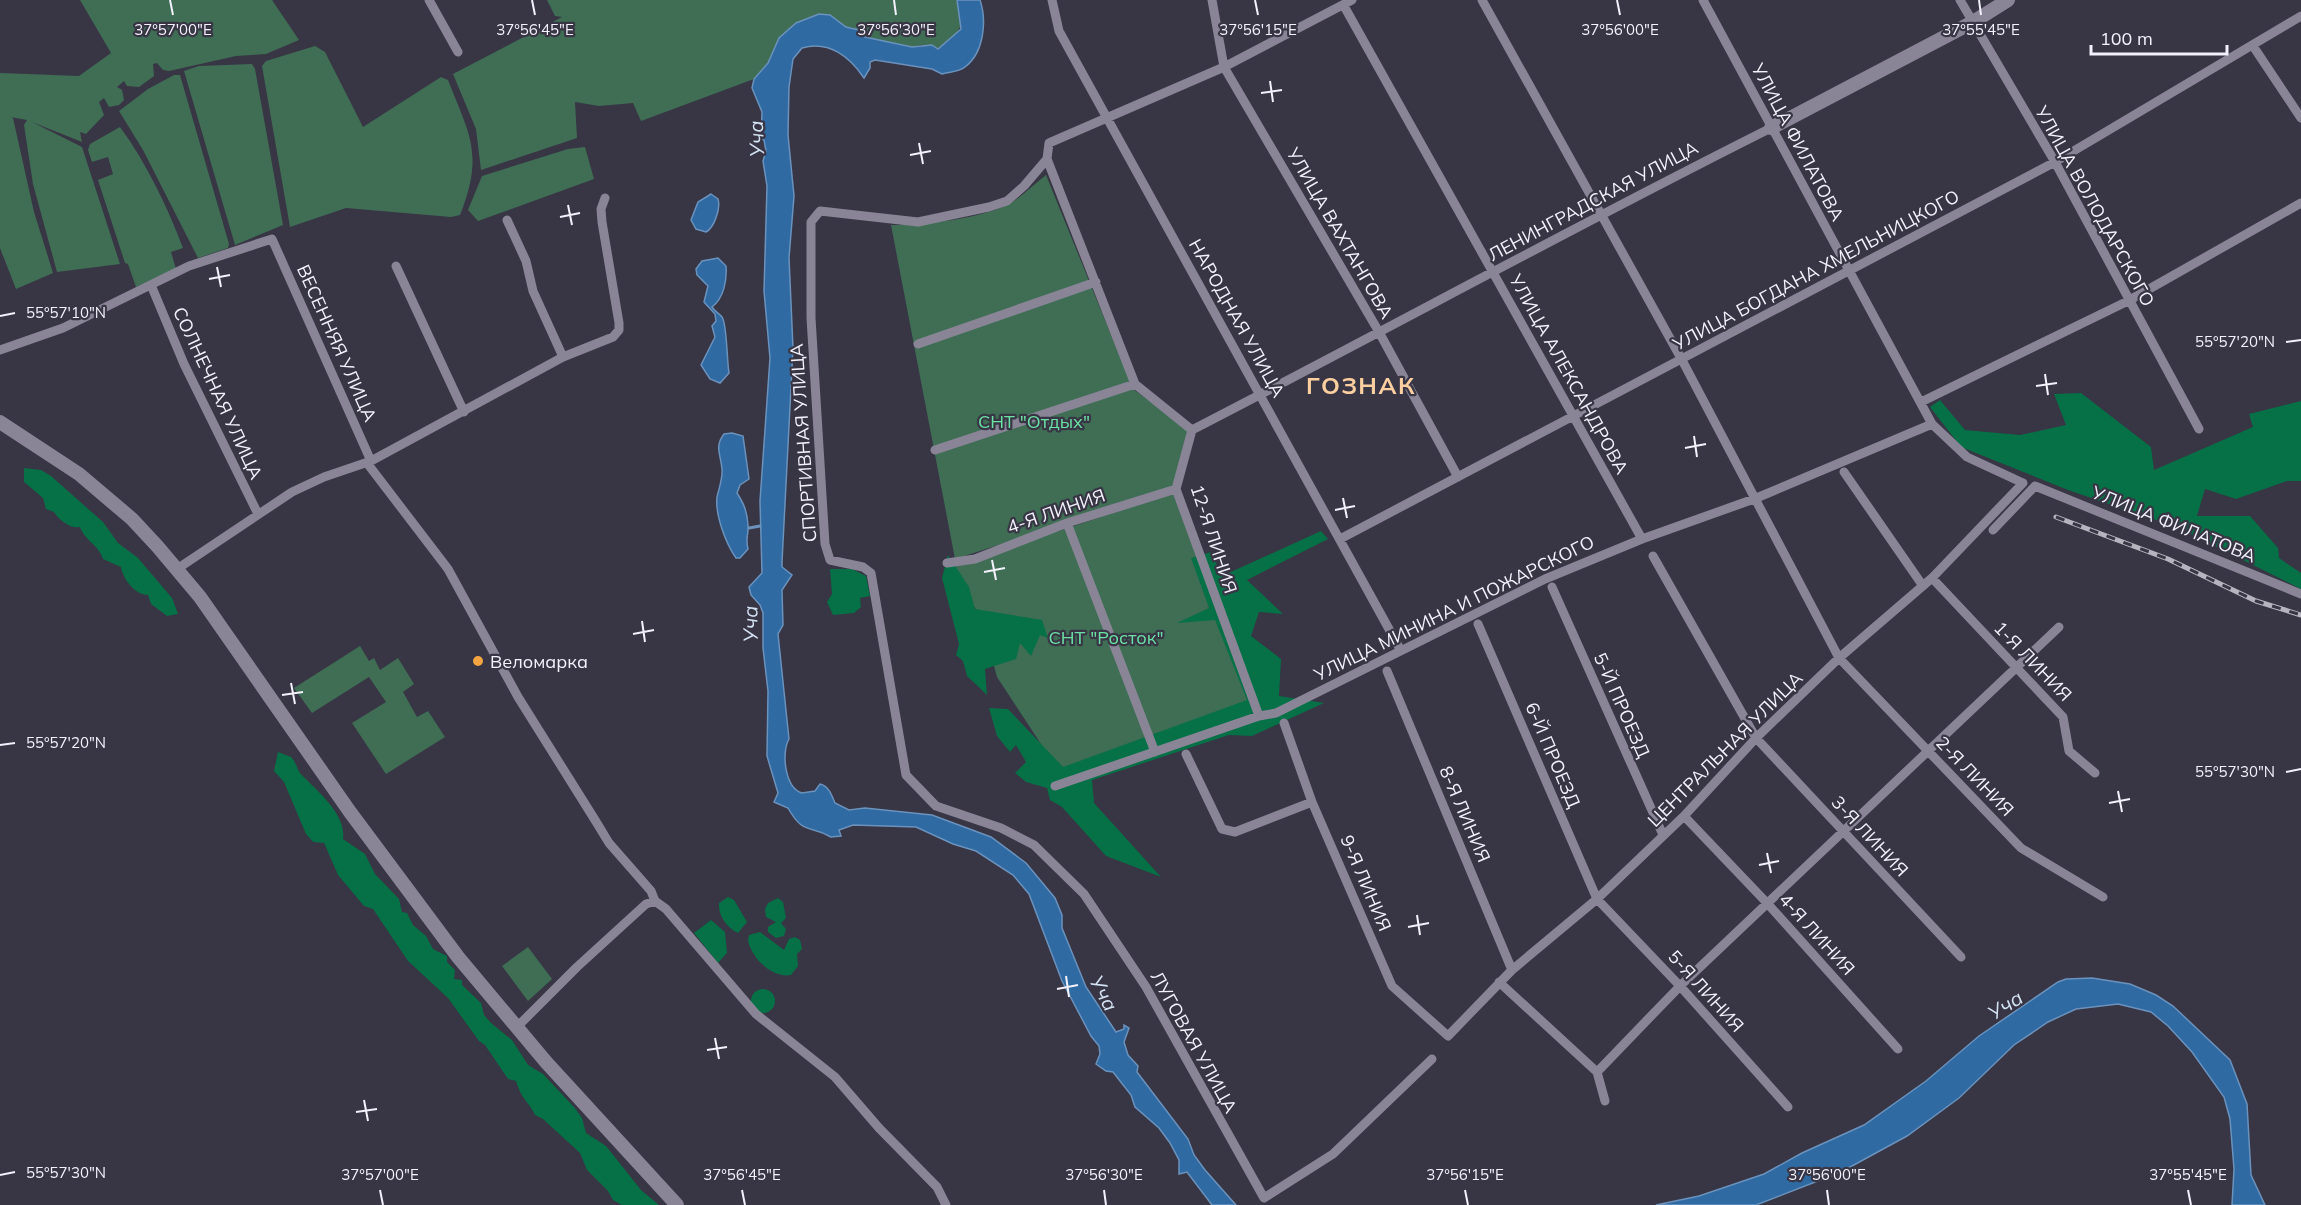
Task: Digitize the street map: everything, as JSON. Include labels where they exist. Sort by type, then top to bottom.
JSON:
[{"type":"main road","name":"ЛЕНИНГРАДСКАЯ УЛИЦА","points":[[1771,128],[1973,22],[2008,0]]},
{"type":"main road","points":[[0,422],[63,463],[104,494],[132,519],[177,569],[217,621],[350,812],[452,948],[516,1028],[677,1205]]},
{"type":"street","points":[[429,0],[458,52]]},
{"type":"street","name":"НАРОДНАЯ УЛИЦА","points":[[1052,0],[1059,31],[1109,117],[1400,649]]},
{"type":"street","name":"УЛИЦА ВАХТАНГОВА","points":[[1212,0],[1224,67],[1379,332],[1458,477]]},
{"type":"street","name":"2-Я ЛИНИЯ","points":[[1482,0],[1682,360],[1839,658],[2021,848],[2103,897]]},
{"type":"street","name":"УЛИЦА ФИЛАТОВА","points":[[1703,0],[1932,424],[1967,457],[2023,483]]},
{"type":"street","name":"УЛИЦА ВОЛОДАРСКОГО","points":[[1960,0],[2055,162],[2199,429]]},
{"type":"street","points":[[1192,430],[1135,384],[1047,159],[1049,143],[1224,67],[1348,3]]},
{"type":"street","name":"УЛИЦА АЛЕКСАНДРОВА","points":[[1348,3],[1494,273],[1642,539]]},
{"type":"street","name":"УЛИЦА БОГДАНА ХМЕЛЬНИЦКОГО","points":[[1340,539],[2055,162],[2301,16]]},
{"type":"street","points":[[2253,46],[2301,118]]},
{"type":"street","name":"ЛЕНИНГРАДСКАЯ УЛИЦА","points":[[1192,430],[1771,128]]},
{"type":"street","name":"СПОРТИВНАЯ УЛИЦА","points":[[913,784],[906,775],[871,573],[863,567],[830,560],[826,551],[811,318],[811,222],[820,211],[918,222],[989,207],[1007,201],[1047,159]]},
{"type":"street","points":[[177,569],[292,492],[324,477],[369,462],[563,357],[613,337],[619,330],[602,222],[605,198]]},
{"type":"street","points":[[1921,402],[2128,301],[2301,203]]},
{"type":"street","points":[[507,220],[526,261],[533,291],[563,357]]},
{"type":"street","name":"ВЕСЕННЯЯ УЛИЦА","points":[[151,285],[189,266],[272,239],[369,462],[448,569],[518,697],[609,843],[651,891],[655,901],[671,915],[756,1014],[835,1077],[946,1203]]},
{"type":"street","points":[[396,266],[464,412]]},
{"type":"street","points":[[918,344],[1096,282]]},
{"type":"street","points":[[0,350],[63,328],[151,285]]},
{"type":"street","name":"СОЛНЕЧНАЯ УЛИЦА","points":[[151,285],[184,364],[258,514]]},
{"type":"street","points":[[935,450],[1135,384]]},
{"type":"street","name":"УЛИЦА МИНИНА И ПОЖАРСКОГО","points":[[1054,786],[1259,716],[1276,713],[1400,649],[1545,579],[1642,539],[1754,500],[1932,424]]},
{"type":"street","name":"12-Я ЛИНИЯ","points":[[1192,430],[1176,489],[1259,716]]},
{"type":"street","points":[[1844,472],[1923,586]]},
{"type":"street","name":"ЦЕНТРАЛЬНАЯ УЛИЦА","points":[[1448,1036],[1499,982],[1597,899],[1684,816],[1755,738],[1839,658],[1932,578],[2023,483]]},
{"type":"street","name":"УЛИЦА ФИЛАТОВА","points":[[1993,530],[2035,486],[2301,594]]},
{"type":"street","name":"4-Я ЛИНИЯ","points":[[947,563],[975,559],[1067,523],[1176,489]]},
{"type":"street","points":[[1067,523],[1155,752]]},
{"type":"street","name":"3-Я ЛИНИЯ","points":[[1653,556],[1755,738],[1961,957]]},
{"type":"street","name":"1-Я ЛИНИЯ","points":[[1932,578],[2063,717],[2069,751],[2095,773]]},
{"type":"street","name":"5-Й ПРОЕЗД","points":[[1552,587],[1663,836]]},
{"type":"street","name":"6-Й ПРОЕЗД","points":[[1478,624],[1597,899]]},
{"type":"street","points":[[1597,1072],[1680,986],[1926,750],[2059,627]]},
{"type":"street","name":"8-Я ЛИНИЯ","points":[[1387,671],[1512,970]]},
{"type":"street","name":"9-Я ЛИНИЯ","points":[[1284,723],[1312,802],[1392,986],[1448,1036]]},
{"type":"street","points":[[1186,754],[1222,829],[1235,832],[1312,802]]},
{"type":"street","name":"ЛУГОВАЯ УЛИЦА","points":[[913,784],[936,806],[945,811],[1020,836],[1048,857],[1084,894],[1146,987],[1264,1198],[1333,1154],[1432,1059]]},
{"type":"street","name":"4-Я ЛИНИЯ","points":[[1684,816],[1767,903],[1898,1049]]},
{"type":"street","name":"5-Я ЛИНИЯ","points":[[1597,899],[1680,986],[1788,1107]]},
{"type":"street","points":[[516,1028],[598,946],[646,904],[655,901]]},
{"type":"street","points":[[1499,982],[1597,1072],[1605,1101]]},
{"type":"green space","points":[[80,0],[272,0],[299,40],[266,54],[236,56],[169,71],[163,70],[157,63],[153,64],[154,76],[139,87],[127,86],[124,81],[117,87],[122,90],[124,100],[119,105],[109,107],[104,98],[99,102],[104,115],[86,134],[80,132],[82,142],[32,122],[82,147],[120,264],[57,272],[33,184],[24,125],[27,120],[10,117],[13,118],[34,212],[53,273],[16,289],[0,248],[0,73],[79,76],[111,53]]},
{"type":"green space","points":[[547,0],[957,0],[961,24],[955,34],[938,49],[922,45],[912,47],[865,37],[854,28],[846,27],[836,19],[819,14],[796,23],[779,38],[768,63],[754,79],[641,121],[633,103],[599,106],[575,102],[577,138],[481,170],[476,129],[453,74],[562,17],[555,16]]},
{"type":"green space","points":[[315,46],[325,52],[363,127],[441,77],[448,80],[468,131],[473,160],[467,194],[460,215],[451,217],[346,208],[290,227],[262,66],[266,61]]},
{"type":"green space","points":[[252,64],[255,69],[283,225],[235,245],[184,71],[199,66]]},
{"type":"green space","points":[[174,75],[180,75],[229,244],[228,248],[198,258],[143,150],[119,111],[148,89]]},
{"type":"green space","points":[[120,127],[156,186],[183,248],[171,252],[176,269],[136,287],[128,264],[125,263],[98,180],[113,174],[108,157],[92,162],[88,150],[90,144]]},
{"type":"green space","points":[[585,147],[594,179],[478,221],[468,210],[482,176],[568,149]]},
{"type":"green space","name":"СНТ \"Отдых\"","points":[[1046,175],[1133,389],[1190,431],[1175,488],[955,559],[891,225],[919,224],[983,214],[1014,201]]},
{"type":"green space","points":[[2081,393],[2151,447],[2154,470],[2253,427],[2249,414],[2301,401],[2301,481],[2287,481],[2236,499],[2205,489],[2197,516],[2250,516],[2278,548],[2279,558],[2301,573],[2301,589],[2179,528],[2068,490],[1961,447],[1930,407],[1940,400],[1965,430],[2020,435],[2066,425],[2054,394]]},
{"type":"green space","points":[[24,468],[41,470],[51,476],[103,522],[118,543],[138,558],[172,598],[178,614],[167,616],[151,604],[148,595],[130,586],[121,567],[103,559],[80,527],[69,525],[54,512],[46,509],[43,498],[24,482]]},
{"type":"green space","name":"СНТ \"Росток\"","points":[[1173,493],[1252,707],[1060,773],[997,677],[981,618],[951,567]]},
{"type":"green space","points":[[1321,531],[1328,539],[1247,580],[1283,614],[1259,612],[1251,636],[1281,659],[1279,696],[1324,703],[1252,736],[1229,735],[1092,780],[1094,803],[1161,877],[1106,856],[1062,807],[1050,800],[1047,788],[1026,782],[1015,773],[1026,762],[1016,745],[1010,752],[997,736],[989,708],[1008,709],[1063,767],[1247,700],[1215,620],[1177,623],[1209,608],[1191,558],[1211,552],[1222,576]]},
{"type":"green space","points":[[948,555],[969,587],[975,609],[1042,620],[1048,638],[1040,635],[1031,656],[1020,643],[1016,659],[985,669],[987,695],[967,676],[963,661],[956,655],[959,644],[942,578]]},
{"type":"green space","points":[[830,569],[852,569],[866,576],[870,596],[860,598],[861,607],[854,613],[833,615],[827,602],[832,594]]},
{"type":"green space","points":[[360,646],[369,661],[374,658],[380,670],[398,658],[414,684],[403,692],[417,717],[428,711],[445,737],[386,774],[352,723],[386,702],[369,677],[312,713],[294,688]]},
{"type":"green space","points":[[278,752],[291,757],[300,773],[329,803],[340,820],[343,839],[365,854],[375,874],[399,899],[402,912],[407,913],[413,925],[426,936],[433,949],[447,956],[447,962],[455,970],[454,979],[462,980],[462,985],[481,1003],[484,1015],[512,1040],[528,1065],[543,1074],[574,1107],[582,1118],[586,1133],[606,1146],[641,1190],[659,1205],[622,1205],[613,1200],[608,1191],[587,1170],[580,1153],[543,1119],[535,1115],[516,1081],[508,1079],[448,998],[408,961],[373,909],[364,906],[338,875],[324,843],[313,842],[306,834],[284,782],[274,771]]},
{"type":"green space","points":[[728,897],[734,900],[747,922],[738,933],[727,925],[720,912],[719,903]]},
{"type":"green space","points":[[778,898],[783,902],[786,918],[781,923],[786,929],[784,936],[776,938],[768,932],[768,927],[776,922],[766,917],[765,909],[768,903]]},
{"type":"green space","points":[[711,920],[725,932],[727,953],[718,963],[694,933]]},
{"type":"green space","points":[[760,932],[784,950],[789,939],[795,937],[800,940],[802,949],[797,954],[798,966],[791,975],[777,974],[764,966],[753,954],[748,940],[749,935]]},
{"type":"green space","points":[[528,947],[552,979],[528,1001],[502,966]]},
{"type":"green space","points":[[763,989],[771,993],[775,1001],[771,1009],[763,1013],[755,1009],[751,1001],[755,993]]},
{"type":"water","points":[[957,0],[980,0],[983,17],[980,45],[971,61],[960,70],[942,74],[932,69],[875,60],[870,62],[870,68],[864,78],[845,57],[830,48],[821,46],[802,48],[793,59],[789,87],[788,135],[794,196],[789,258],[793,348],[782,562],[782,567],[792,575],[782,590],[783,625],[778,634],[789,739],[785,753],[786,769],[796,790],[802,793],[815,791],[820,784],[828,789],[835,803],[849,810],[865,808],[932,815],[991,837],[1026,863],[1055,898],[1062,915],[1062,928],[1086,987],[1116,1032],[1124,1029],[1124,1025],[1129,1028],[1124,1042],[1128,1055],[1138,1066],[1137,1072],[1188,1139],[1194,1155],[1205,1170],[1236,1205],[1212,1205],[1187,1172],[1179,1174],[1179,1160],[1159,1128],[1135,1107],[1131,1095],[1113,1072],[1106,1071],[1096,1064],[1100,1054],[1099,1046],[1091,1036],[1062,981],[1029,894],[1013,875],[976,851],[953,844],[916,827],[853,825],[839,830],[841,836],[831,837],[798,823],[788,808],[774,802],[778,793],[767,756],[768,691],[763,648],[763,613],[760,605],[751,595],[749,587],[762,573],[760,501],[770,358],[764,291],[767,186],[763,161],[766,151],[764,140],[761,139],[762,112],[752,88],[754,79],[768,63],[779,38],[796,23],[819,14],[830,15],[846,27],[859,30],[865,37],[912,47],[932,45],[938,49],[961,29]]},
{"type":"water","points":[[711,194],[718,199],[719,207],[714,222],[706,232],[696,229],[691,220],[698,202]]},
{"type":"water","points":[[718,258],[726,266],[726,277],[722,294],[712,307],[724,321],[729,373],[720,383],[710,379],[701,365],[715,337],[712,326],[716,321],[715,314],[704,302],[708,286],[697,275],[696,269],[702,261]]},
{"type":"water","points":[[732,433],[743,436],[749,479],[740,485],[737,493],[745,508],[748,528],[748,549],[740,558],[736,558],[725,537],[719,521],[717,504],[722,472],[719,443],[724,434]]},
{"type":"water","points":[[2092,978],[2130,984],[2156,995],[2173,1006],[2230,1060],[2247,1104],[2251,1175],[2265,1205],[2232,1205],[2234,1169],[2230,1119],[2224,1097],[2192,1052],[2168,1026],[2151,1012],[2118,1004],[2076,1009],[2048,1022],[2014,1045],[1959,1098],[1907,1136],[1841,1172],[1756,1205],[1656,1205],[1699,1196],[1764,1174],[1802,1153],[1864,1125],[1926,1081],[1979,1036],[2058,982],[2066,979]]},
{"type":"waterway","points":[[749,528],[760,526]]},
{"type":"railway","points":[[2056,517],[2168,559],[2256,601],[2301,615]]},
{"type":"place","name":"Веломарка","points":[[478,661]]},
{"type":"district","name":"ГОЗНАК","points":[[1361,385]]},
{"type":"water label","name":"Уча","points":[[756,139]]},
{"type":"water label","name":"Уча","points":[[750,624]]},
{"type":"water label","name":"Уча","points":[[1104,993]]},
{"type":"water label","name":"Уча","points":[[2005,1005]]}]
